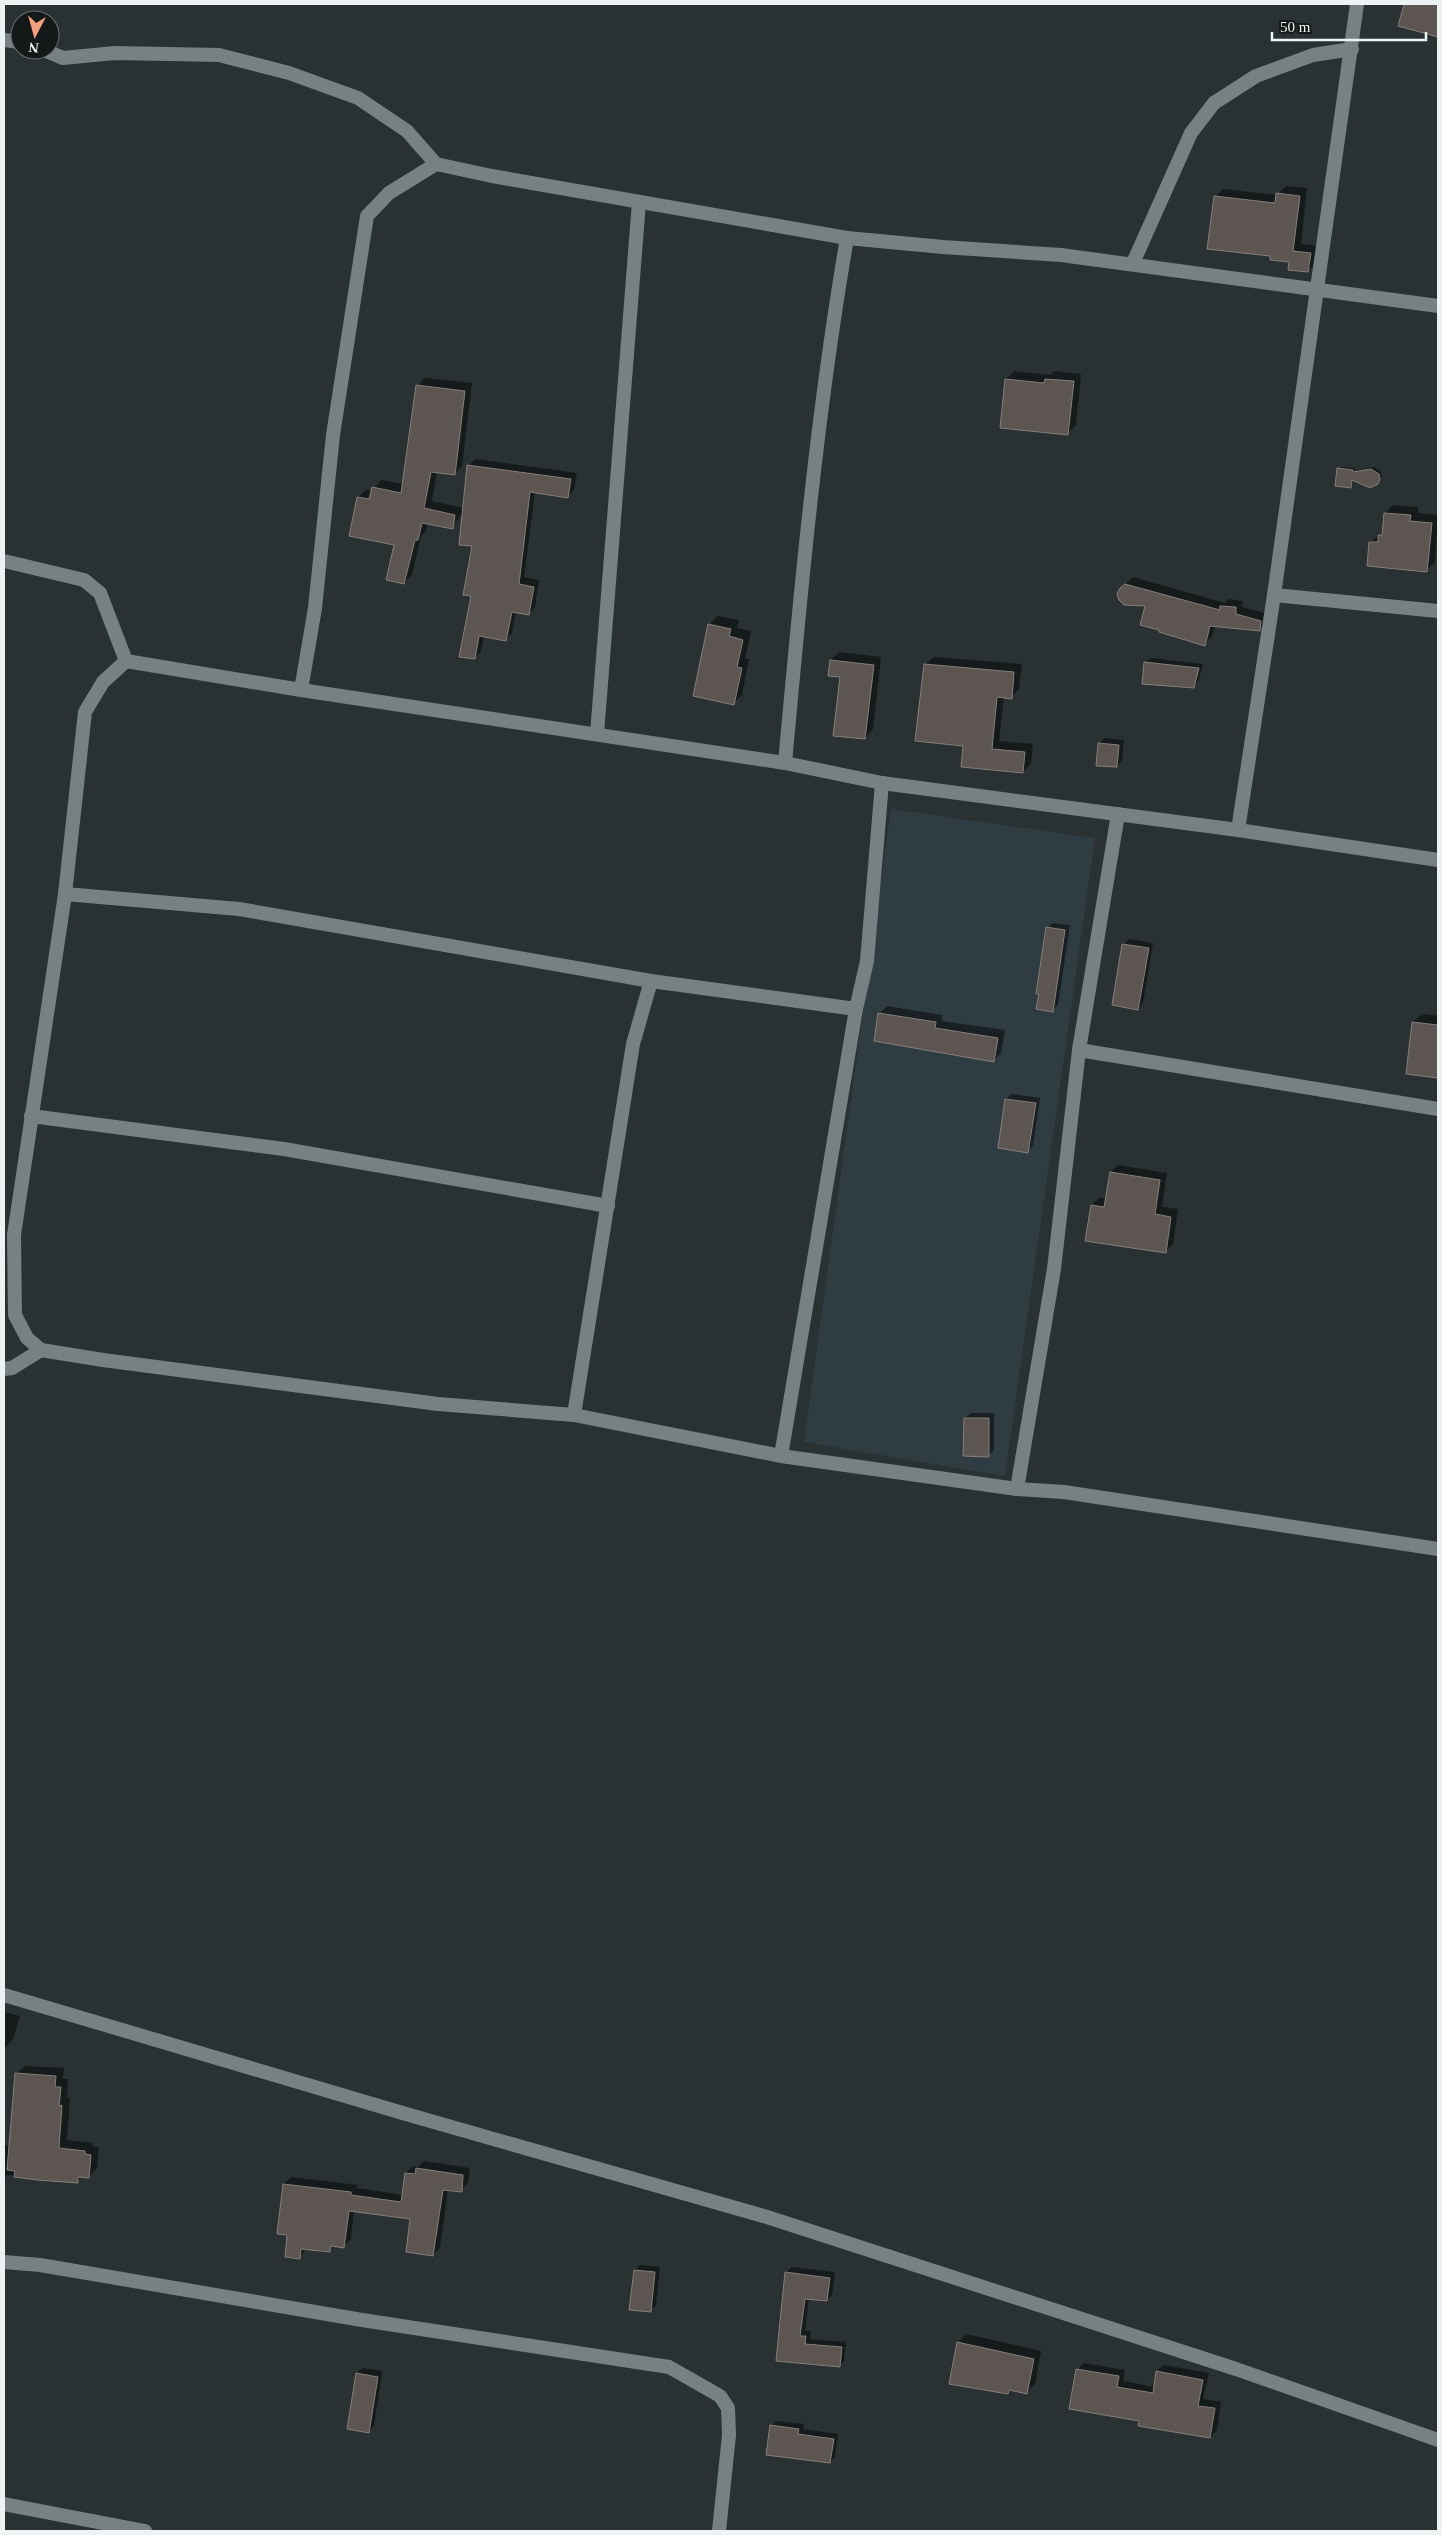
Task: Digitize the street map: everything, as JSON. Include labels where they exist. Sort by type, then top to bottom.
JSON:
[{"type":"street","points":[[1238,830],[1274,595],[1352,50],[1356,4]]},
{"type":"street","points":[[1133,263],[1191,133],[1214,103],[1256,76],[1313,55],[1352,50]]},
{"type":"street","points":[[60,57],[115,53],[219,55],[289,73],[358,98],[407,131],[436,164],[640,202],[847,238],[1061,255],[1133,263],[1317,291],[1438,306]]},
{"type":"street","points":[[301,690],[315,608],[333,435],[367,216],[389,193],[436,164]]},
{"type":"street","points":[[597,734],[640,202]]},
{"type":"street","points":[[785,763],[809,513],[833,322],[847,238]]},
{"type":"street","points":[[4,561],[84,580],[100,593],[126,661]]},
{"type":"street","points":[[1274,595],[1438,611]]},
{"type":"street","points":[[126,661],[301,690],[785,763],[882,782],[1238,830],[1438,860]]},
{"type":"street","points":[[126,661],[103,682],[86,712],[65,894],[14,1235],[15,1315],[27,1338],[41,1350],[103,1360],[438,1404],[574,1415],[781,1456],[1017,1489],[1064,1492],[1438,1549]]},
{"type":"street","points":[[781,1456],[856,1009],[867,961],[882,782]]},
{"type":"street","points":[[1017,1489],[1054,1269],[1079,1050],[1118,814]]},
{"type":"street","points":[[65,894],[239,909],[651,981],[856,1009]]},
{"type":"street","points":[[574,1415],[633,1044],[651,981]]},
{"type":"street","points":[[1079,1050],[1438,1109]]},
{"type":"street","points":[[31,1116],[284,1149],[608,1206]]},
{"type":"street","points":[[4,1369],[12,1368],[41,1350]]},
{"type":"street","points":[[4,1994],[387,2108],[767,2217],[1227,2366],[1438,2440]]},
{"type":"street","points":[[4,2262],[40,2265],[362,2320],[669,2367],[720,2396],[728,2408],[729,2436],[719,2531]]},
{"type":"street","points":[[4,2504],[145,2531]]},
{"type":"shaded area","points":[[891,809],[1095,838],[1005,1476],[804,1442]]},
{"type":"building","points":[[1404,4],[1438,4],[1438,37],[1398,26]]},
{"type":"building","points":[[1276,193],[1300,196],[1293,251],[1311,253],[1308,272],[1288,270],[1289,262],[1270,260],[1270,256],[1207,249],[1214,196],[1275,203]]},
{"type":"building","points":[[1005,379],[1044,383],[1045,379],[1074,381],[1068,435],[1000,428]]},
{"type":"building","points":[[416,385],[465,391],[455,475],[431,472],[424,508],[455,515],[453,529],[422,523],[418,540],[415,540],[404,584],[386,580],[394,545],[349,536],[357,497],[369,499],[372,487],[401,493]]},
{"type":"building","points":[[467,465],[571,479],[568,498],[530,492],[519,584],[534,587],[529,615],[512,612],[506,641],[479,636],[475,659],[459,657],[471,596],[463,595],[472,546],[459,545]]},
{"type":"building","points":[[1337,468],[1353,470],[1353,472],[1371,469],[1379,474],[1380,479],[1378,484],[1370,488],[1352,480],[1351,488],[1335,486]]},
{"type":"building","points":[[1384,513],[1411,515],[1410,521],[1432,523],[1427,572],[1367,566],[1369,542],[1378,542],[1378,535],[1382,535]]},
{"type":"building","points":[[1125,584],[1220,610],[1220,606],[1236,607],[1236,614],[1261,621],[1260,631],[1210,626],[1205,646],[1159,632],[1159,630],[1140,625],[1145,606],[1124,605],[1119,600],[1117,594]]},
{"type":"building","points":[[708,624],[731,629],[729,636],[743,640],[737,667],[742,668],[734,705],[693,696]]},
{"type":"building","points":[[830,660],[874,665],[865,739],[833,736],[840,677],[828,676]]},
{"type":"building","points":[[1144,662],[1199,668],[1194,688],[1142,684]]},
{"type":"building","points":[[924,664],[1014,672],[1012,699],[997,697],[992,749],[1025,752],[1023,773],[961,767],[963,746],[915,741]]},
{"type":"building","points":[[1098,743],[1119,745],[1117,767],[1096,766]]},
{"type":"building","points":[[1046,927],[1065,930],[1053,1012],[1036,1009],[1039,994],[1036,994]]},
{"type":"building","points":[[1122,944],[1149,948],[1138,1010],[1112,1005]]},
{"type":"building","points":[[878,1013],[936,1022],[935,1028],[998,1038],[994,1062],[874,1041]]},
{"type":"building","points":[[1412,1022],[1438,1025],[1438,1078],[1406,1074]]},
{"type":"building","points":[[1005,1099],[1036,1103],[1028,1153],[998,1148]]},
{"type":"building","points":[[1110,1172],[1160,1180],[1155,1214],[1171,1217],[1166,1253],[1085,1241],[1091,1205],[1104,1207]]},
{"type":"building","points":[[964,1418],[989,1418],[989,1457],[963,1456]]},
{"type":"building","points":[[15,2073],[56,2076],[55,2087],[61,2087],[59,2106],[62,2105],[59,2148],[85,2151],[85,2154],[91,2155],[89,2178],[78,2177],[78,2183],[37,2180],[14,2177],[15,2171],[7,2170]]},
{"type":"building","points":[[416,2168],[463,2175],[462,2192],[443,2190],[433,2256],[406,2252],[410,2219],[349,2211],[344,2248],[331,2246],[330,2252],[301,2249],[300,2259],[285,2257],[287,2235],[277,2234],[283,2184],[351,2192],[351,2195],[401,2202],[405,2173],[415,2174]]},
{"type":"building","points":[[634,2270],[655,2272],[651,2312],[629,2310]]},
{"type":"building","points":[[785,2272],[830,2278],[827,2301],[805,2299],[800,2336],[806,2336],[805,2344],[842,2347],[840,2367],[776,2361]]},
{"type":"building","points":[[957,2342],[1034,2359],[1027,2394],[1009,2390],[1008,2394],[949,2384]]},
{"type":"building","points":[[1076,2369],[1119,2376],[1117,2387],[1153,2393],[1156,2371],[1203,2380],[1198,2406],[1215,2408],[1210,2438],[1138,2426],[1139,2421],[1069,2409]]},
{"type":"building","points":[[356,2373],[378,2377],[369,2433],[347,2429]]},
{"type":"building","points":[[770,2425],[799,2429],[798,2434],[834,2439],[830,2463],[766,2455]]}]
